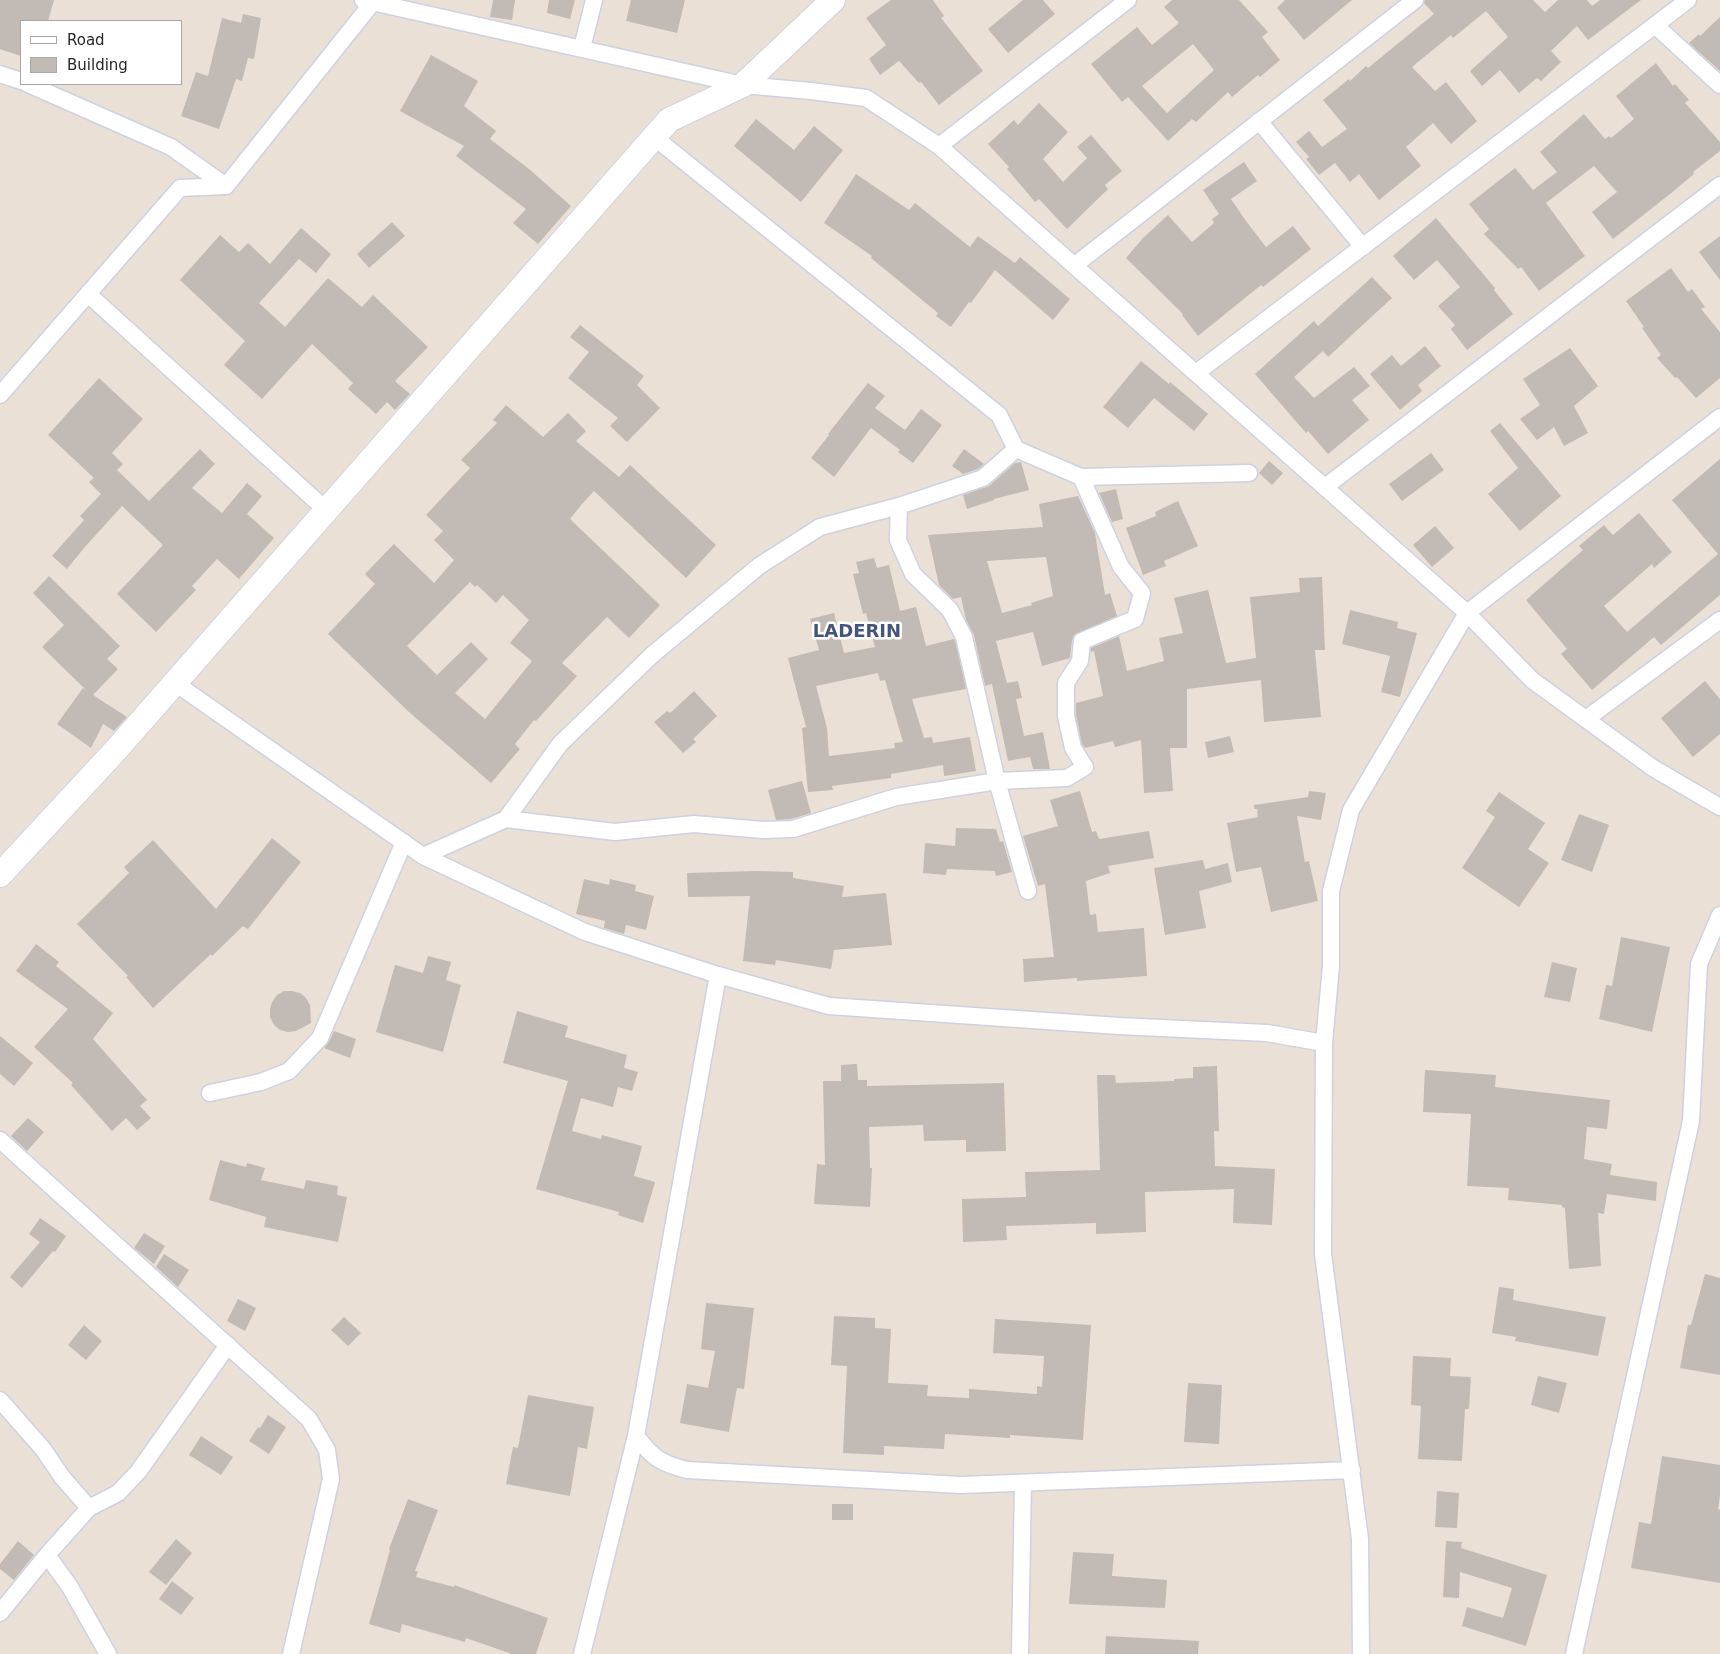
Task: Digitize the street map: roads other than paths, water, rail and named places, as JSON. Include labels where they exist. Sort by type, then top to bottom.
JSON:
[{"type":"street","points":[[582,48],[594,0]]},
{"type":"street","points":[[0,875],[115,751],[669,120],[743,85],[833,0]]},
{"type":"street","points":[[939,146],[1128,0]]},
{"type":"street","points":[[1075,266],[1415,0]]},
{"type":"street","points":[[1196,373],[1688,0]]},
{"type":"street","points":[[226,186],[368,1],[743,85],[866,98],[939,146],[1467,613],[1532,680],[1653,768],[1720,807]]},
{"type":"street","points":[[1655,24],[1720,85]]},
{"type":"street","points":[[0,74],[20,81]]},
{"type":"street","points":[[30,85],[171,147],[226,186]]},
{"type":"street","points":[[1259,121],[1363,247]]},
{"type":"street","points":[[654,137],[999,414],[1016,449],[1081,477],[1250,474]]},
{"type":"street","points":[[1325,487],[1720,185]]},
{"type":"street","points":[[0,395],[180,188],[226,186]]},
{"type":"street","points":[[88,294],[326,510]]},
{"type":"street","points":[[1361,1654],[1360,1539],[1323,1254],[1324,1043],[1331,966],[1331,891],[1352,810],[1467,613],[1720,417]]},
{"type":"street","points":[[423,856],[506,819],[560,744],[652,655],[758,566],[820,527],[899,506],[983,478],[1016,449]]},
{"type":"street","points":[[506,819],[615,832],[694,824],[763,830],[793,829],[896,798],[997,781],[1067,778],[1085,767],[1073,748],[1066,716],[1066,682],[1080,661],[1082,641],[1135,619],[1142,593],[1121,567],[1081,477]]},
{"type":"street","points":[[899,506],[898,540],[913,574],[950,610],[964,638],[997,781],[1028,891]]},
{"type":"street","points":[[1586,719],[1720,620]]},
{"type":"street","points":[[175,683],[423,856],[585,932],[718,975],[830,1006],[1119,1026],[1267,1033],[1324,1043]]},
{"type":"street","points":[[210,1093],[262,1082],[289,1072],[320,1038],[404,842]]},
{"type":"street","points":[[1574,1654],[1691,1121],[1699,964],[1720,915]]},
{"type":"street","points":[[582,1654],[636,1436],[718,975]]},
{"type":"street","points":[[0,1140],[309,1419],[327,1450],[331,1479],[291,1654]]},
{"type":"street","points":[[0,1613],[47,1555],[89,1508],[118,1494],[138,1472],[228,1345]]},
{"type":"street","points":[[0,1400],[43,1449],[62,1477],[89,1508]]},
{"type":"street","points":[[636,1436],[650,1454],[665,1464],[686,1470],[960,1485],[1352,1470]]},
{"type":"street","points":[[1020,1654],[1022,1483]]},
{"type":"street","points":[[47,1555],[70,1587],[108,1654]]},
{"type":"district","name":"LADERIN","points":[[857,632]]}]
